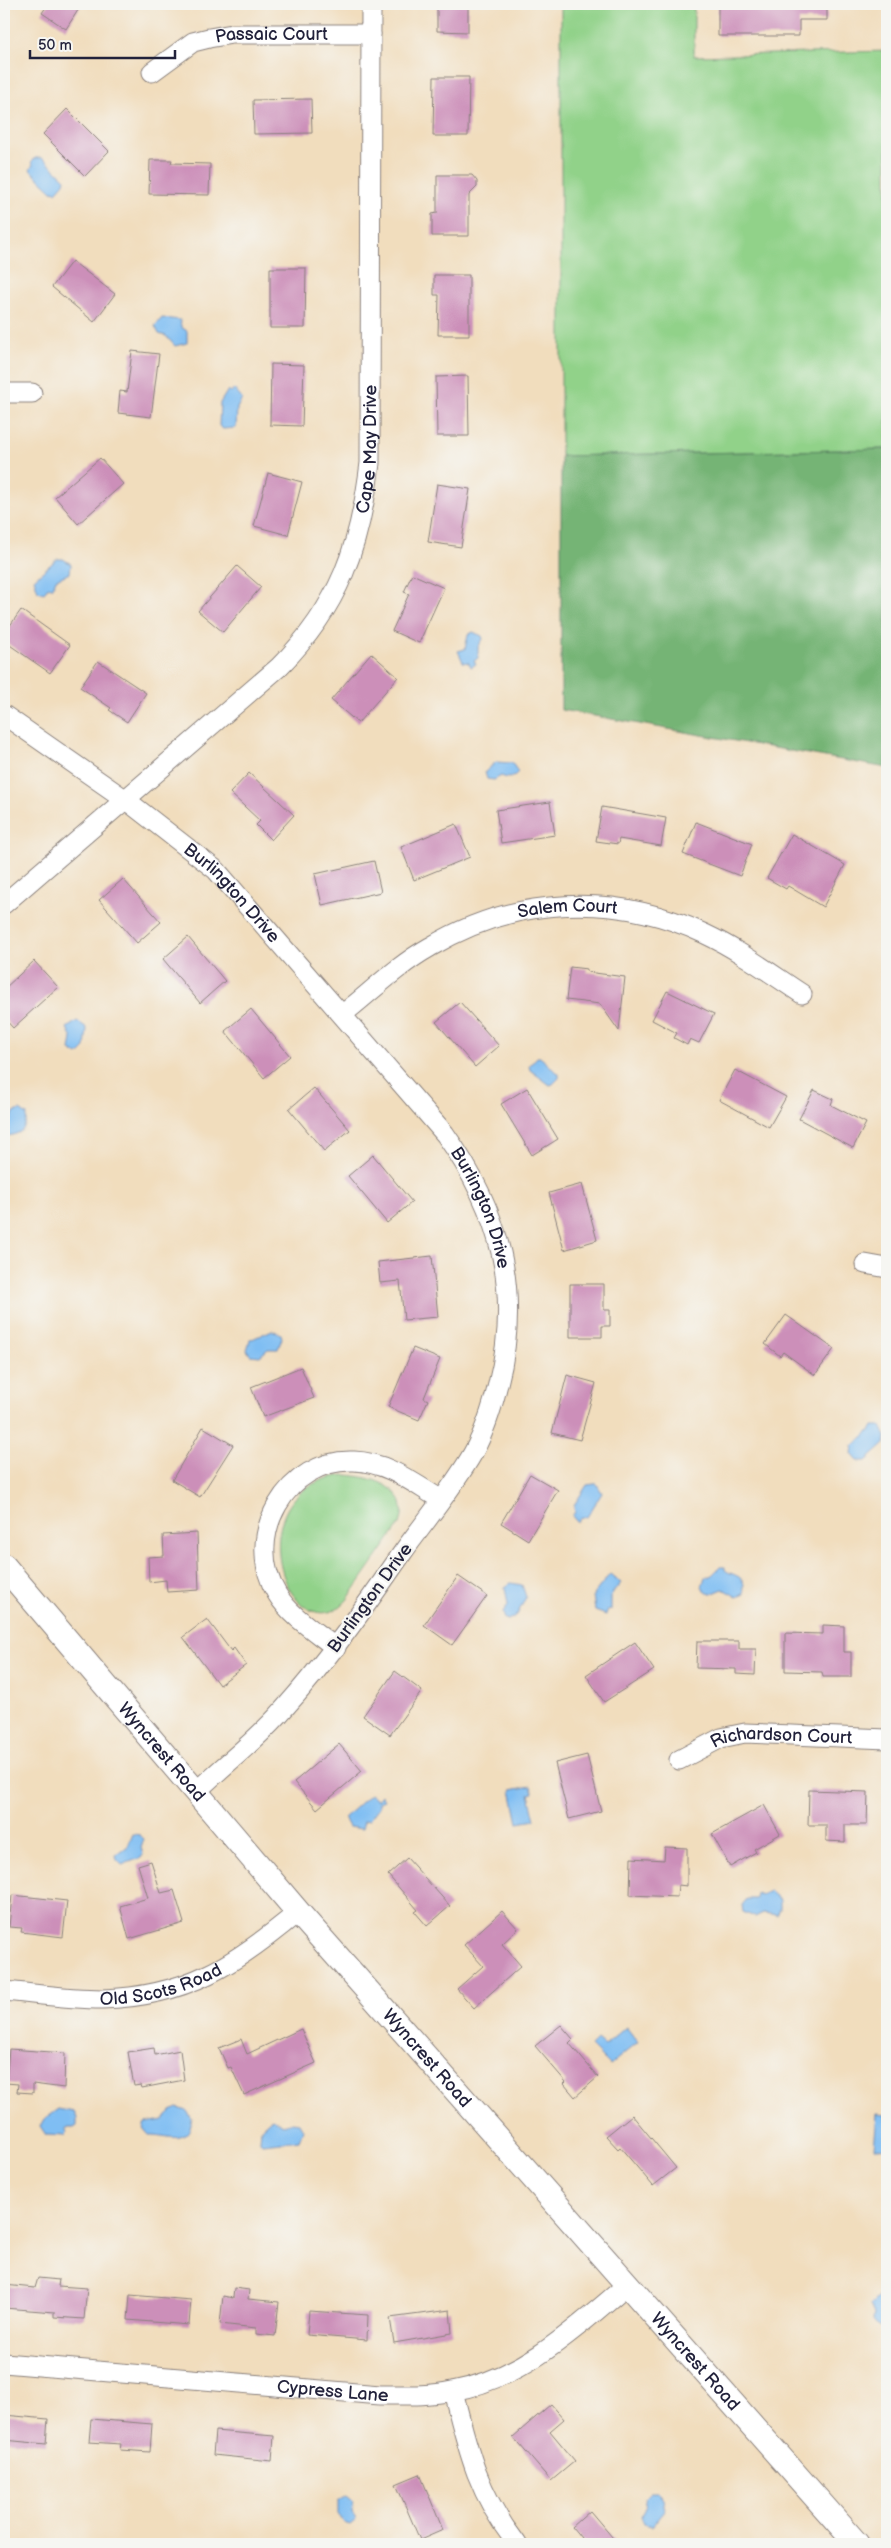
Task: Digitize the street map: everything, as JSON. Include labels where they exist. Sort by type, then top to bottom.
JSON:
[{"type":"street","name":"Cape May Drive","points":[[4,904],[126,800],[296,650],[332,599],[353,552],[366,504],[370,463],[371,4]]},
{"type":"street","name":"Passaic Court","points":[[152,72],[193,42],[232,34],[371,34]]},
{"type":"street","points":[[4,393],[32,393]]},
{"type":"street","name":"Burlington Drive","points":[[4,715],[126,800],[216,870],[343,1014],[445,1134],[481,1192],[492,1220],[506,1270],[509,1314],[507,1345],[491,1412],[472,1454],[336,1648],[281,1712],[197,1791]]},
{"type":"street","name":"Salem Court","points":[[343,1014],[408,961],[458,932],[513,912],[574,904],[628,908],[678,922],[733,949],[802,994]]},
{"type":"street","points":[[865,1264],[887,1268]]},
{"type":"street","points":[[336,1648],[286,1606],[276,1594],[268,1574],[265,1562],[265,1535],[273,1512],[284,1492],[308,1473],[327,1465],[355,1461],[378,1464],[403,1476],[440,1499]]},
{"type":"street","name":"Wyncrest Road","points":[[4,1566],[298,1912],[629,2283],[857,2544]]},
{"type":"street","name":"Richardson Court","points":[[679,1760],[721,1738],[745,1733],[887,1739]]},
{"type":"street","name":"Old Scots Road","points":[[4,1991],[102,1999],[166,1990],[221,1969],[258,1945],[298,1912]]},
{"type":"street","name":"Cypress Lane","points":[[4,2362],[380,2394],[413,2395],[453,2391],[504,2374],[547,2351],[629,2283]]},
{"type":"street","points":[[453,2391],[470,2457],[480,2484],[494,2511],[517,2544]]},
{"type":"green space","points":[[561,4],[694,4],[694,56],[887,51],[887,449],[561,456]]},
{"type":"green space","points":[[887,449],[887,768],[561,710],[561,456]]},
{"type":"green space","points":[[346,1475],[368,1478],[379,1482],[396,1493],[401,1501],[400,1524],[347,1600],[335,1610],[315,1612],[298,1601],[285,1581],[279,1555],[280,1528],[291,1503],[312,1484]]},
{"type":"water","points":[[35,158],[43,158],[65,179],[56,192],[52,191],[30,170],[33,164],[31,162]]},
{"type":"water","points":[[162,318],[180,320],[181,327],[187,331],[187,343],[175,346],[166,336],[159,334],[155,326]]},
{"type":"water","points":[[234,389],[242,399],[237,408],[236,428],[223,429],[219,426],[220,403],[228,390],[231,392]]},
{"type":"water","points":[[57,559],[63,559],[71,564],[70,573],[56,579],[53,587],[47,588],[44,593],[38,591],[34,579]]},
{"type":"water","points":[[473,632],[482,636],[483,639],[478,647],[478,658],[474,661],[476,664],[471,667],[469,663],[463,662],[458,651],[465,649],[468,635]]},
{"type":"water","points":[[496,762],[512,763],[518,772],[510,778],[501,776],[494,780],[487,779],[485,772]]},
{"type":"water","points":[[77,1021],[87,1028],[85,1048],[78,1055],[70,1050],[72,1038],[67,1028]]},
{"type":"water","points":[[537,1057],[540,1057],[559,1074],[559,1078],[553,1084],[550,1085],[530,1070],[529,1066]]},
{"type":"water","points":[[20,1110],[27,1115],[25,1126],[20,1132],[4,1137],[4,1122],[12,1118],[14,1112]]},
{"type":"water","points":[[272,1330],[281,1334],[282,1338],[278,1349],[268,1349],[260,1356],[250,1355],[247,1350],[250,1340]]},
{"type":"water","points":[[873,1426],[881,1426],[886,1437],[885,1444],[866,1461],[858,1461],[852,1454],[853,1446]]},
{"type":"water","points":[[597,1484],[602,1493],[587,1517],[583,1517],[577,1522],[572,1516],[575,1512],[574,1505],[587,1485]]},
{"type":"water","points":[[720,1567],[725,1567],[725,1570],[742,1580],[744,1594],[737,1597],[723,1589],[711,1594],[705,1592],[702,1586],[705,1578],[712,1575]]},
{"type":"water","points":[[610,1574],[621,1583],[611,1595],[611,1610],[607,1611],[606,1615],[595,1611],[593,1595]]},
{"type":"water","points":[[511,1583],[522,1585],[526,1597],[517,1615],[508,1620],[505,1619],[503,1613],[508,1605],[505,1587]]},
{"type":"water","points":[[531,1786],[533,1793],[529,1794],[535,1820],[518,1823],[511,1790]]},
{"type":"water","points":[[370,1794],[377,1800],[381,1795],[384,1800],[379,1802],[379,1807],[369,1820],[364,1821],[362,1829],[349,1827],[344,1818]]},
{"type":"water","points":[[133,1834],[140,1835],[144,1839],[141,1848],[143,1854],[140,1858],[122,1865],[117,1860],[116,1855],[128,1846]]},
{"type":"water","points":[[770,1891],[780,1900],[780,1909],[777,1915],[763,1913],[755,1917],[743,1912],[742,1905],[747,1899],[756,1899],[757,1893],[761,1895]]},
{"type":"water","points":[[626,2027],[638,2042],[610,2065],[591,2046],[597,2040],[604,2046]]},
{"type":"water","points":[[177,2108],[187,2111],[192,2119],[187,2134],[182,2137],[149,2135],[143,2128],[145,2123],[164,2120],[171,2111]]},
{"type":"water","points":[[58,2109],[74,2112],[77,2118],[77,2126],[65,2128],[67,2132],[64,2136],[46,2135],[40,2126],[44,2119]]},
{"type":"water","points":[[877,2114],[887,2115],[887,2149],[874,2148]]},
{"type":"water","points":[[272,2118],[283,2125],[292,2122],[299,2123],[303,2130],[299,2140],[262,2144],[260,2141],[261,2128]]},
{"type":"water","points":[[882,2293],[887,2294],[887,2328],[884,2329],[878,2327],[873,2321],[874,2314],[870,2305]]},
{"type":"water","points":[[650,2492],[658,2492],[663,2499],[665,2510],[652,2526],[644,2524],[641,2517],[646,2508],[644,2498]]},
{"type":"water","points":[[347,2495],[354,2501],[352,2511],[356,2520],[350,2525],[344,2523],[338,2514],[338,2501]]},
{"type":"building","points":[[48,4],[82,4],[66,29],[42,13]]},
{"type":"building","points":[[437,4],[468,4],[468,32],[437,31]]},
{"type":"building","points":[[718,4],[827,4],[827,20],[799,20],[799,36],[718,36]]},
{"type":"building","points":[[434,77],[469,77],[468,136],[433,136]]},
{"type":"building","points":[[311,99],[312,133],[254,134],[253,100]]},
{"type":"building","points":[[67,109],[109,151],[85,176],[43,134]]},
{"type":"building","points":[[150,160],[172,160],[171,163],[210,164],[209,195],[149,194]]},
{"type":"building","points":[[437,175],[472,175],[477,181],[477,187],[469,195],[469,236],[432,236],[432,214],[437,213]]},
{"type":"building","points":[[72,261],[115,294],[94,322],[52,287]]},
{"type":"building","points":[[270,268],[306,268],[305,328],[270,328]]},
{"type":"building","points":[[434,275],[469,275],[469,335],[438,335],[439,295],[434,295]]},
{"type":"building","points":[[132,351],[159,354],[151,417],[118,413],[120,391],[127,392]]},
{"type":"building","points":[[271,364],[304,365],[302,426],[270,425]]},
{"type":"building","points":[[468,376],[469,436],[437,436],[436,377]]},
{"type":"building","points":[[100,458],[123,484],[78,524],[55,497]]},
{"type":"building","points":[[268,473],[302,482],[288,535],[254,526]]},
{"type":"building","points":[[437,484],[470,489],[461,547],[428,542]]},
{"type":"building","points":[[237,566],[261,587],[223,632],[198,611]]},
{"type":"building","points":[[412,574],[444,588],[419,643],[392,631],[409,594],[404,592]]},
{"type":"building","points":[[21,610],[70,645],[50,673],[4,641],[4,634]]},
{"type":"building","points":[[371,653],[398,677],[358,723],[331,700]]},
{"type":"building","points":[[98,661],[146,693],[127,722],[109,710],[111,708],[80,687]]},
{"type":"building","points":[[249,773],[294,815],[271,840],[256,825],[260,821],[230,793]]},
{"type":"building","points":[[550,802],[555,835],[501,843],[496,810]]},
{"type":"building","points":[[602,807],[666,818],[661,846],[619,839],[618,844],[596,841]]},
{"type":"building","points":[[696,822],[752,844],[740,876],[683,854]]},
{"type":"building","points":[[456,824],[470,857],[414,880],[401,847]]},
{"type":"building","points":[[792,834],[845,865],[823,907],[788,886],[786,889],[767,878]]},
{"type":"building","points":[[374,861],[381,892],[322,905],[315,874]]},
{"type":"building","points":[[123,879],[161,922],[137,943],[99,900]]},
{"type":"building","points":[[188,937],[225,981],[200,1003],[163,959]]},
{"type":"building","points":[[34,961],[58,987],[13,1028],[4,1018],[4,989]]},
{"type":"building","points":[[570,967],[587,969],[587,972],[625,977],[619,1031],[600,1004],[566,1000]]},
{"type":"building","points":[[667,991],[714,1014],[699,1043],[690,1039],[687,1045],[674,1038],[677,1033],[652,1020]]},
{"type":"building","points":[[460,1002],[499,1046],[475,1067],[436,1022]]},
{"type":"building","points":[[251,1009],[290,1056],[264,1078],[225,1031]]},
{"type":"building","points":[[735,1070],[786,1097],[769,1127],[719,1100]]},
{"type":"building","points":[[314,1088],[350,1130],[324,1151],[289,1109]]},
{"type":"building","points":[[527,1088],[558,1139],[532,1155],[501,1104]]},
{"type":"building","points":[[814,1090],[833,1099],[831,1105],[866,1123],[853,1148],[799,1119]]},
{"type":"building","points":[[373,1155],[412,1202],[387,1223],[348,1176]]},
{"type":"building","points":[[582,1184],[597,1240],[564,1250],[549,1193]]},
{"type":"building","points":[[432,1256],[438,1317],[404,1320],[400,1281],[380,1283],[378,1262]]},
{"type":"building","points":[[570,1284],[604,1284],[604,1310],[610,1310],[610,1326],[602,1326],[602,1337],[570,1337]]},
{"type":"building","points":[[786,1315],[834,1349],[815,1375],[783,1352],[780,1356],[765,1344]]},
{"type":"building","points":[[413,1348],[440,1359],[424,1398],[428,1400],[419,1420],[388,1407]]},
{"type":"building","points":[[301,1367],[314,1398],[263,1417],[251,1387]]},
{"type":"building","points":[[567,1375],[596,1383],[580,1440],[552,1433]]},
{"type":"building","points":[[203,1427],[233,1445],[200,1497],[172,1480]]},
{"type":"building","points":[[530,1474],[558,1490],[528,1540],[501,1523]]},
{"type":"building","points":[[197,1533],[199,1590],[167,1592],[166,1580],[149,1582],[148,1557],[164,1556],[163,1535]]},
{"type":"building","points":[[458,1576],[487,1596],[452,1645],[424,1625]]},
{"type":"building","points":[[207,1619],[231,1651],[234,1648],[246,1665],[219,1685],[183,1637]]},
{"type":"building","points":[[823,1625],[844,1626],[844,1652],[851,1652],[851,1677],[823,1677],[822,1672],[785,1671],[785,1633],[823,1634]]},
{"type":"building","points":[[697,1641],[739,1641],[739,1649],[756,1649],[755,1675],[736,1674],[736,1669],[696,1668]]},
{"type":"building","points":[[635,1642],[654,1670],[604,1702],[586,1675]]},
{"type":"building","points":[[395,1671],[422,1691],[390,1735],[363,1716]]},
{"type":"building","points":[[339,1744],[362,1771],[317,1809],[294,1782]]},
{"type":"building","points":[[587,1755],[601,1811],[569,1819],[555,1763]]},
{"type":"building","points":[[809,1790],[868,1792],[867,1825],[845,1825],[845,1842],[826,1841],[826,1825],[808,1825]]},
{"type":"building","points":[[764,1805],[780,1834],[754,1849],[756,1852],[730,1867],[712,1834]]},
{"type":"building","points":[[665,1847],[687,1848],[687,1886],[678,1885],[677,1897],[630,1895],[631,1858],[664,1860]]},
{"type":"building","points":[[407,1858],[450,1906],[427,1926],[415,1912],[418,1910],[388,1875]]},
{"type":"building","points":[[151,1861],[161,1893],[174,1890],[184,1923],[129,1939],[120,1906],[148,1898],[138,1865]]},
{"type":"building","points":[[12,1895],[67,1901],[63,1937],[21,1932],[22,1928],[9,1927]]},
{"type":"building","points":[[502,1911],[518,1929],[502,1944],[521,1966],[474,2008],[457,1989],[483,1966],[464,1945]]},
{"type":"building","points":[[561,2025],[573,2039],[569,2043],[598,2077],[575,2097],[564,2084],[566,2082],[535,2046]]},
{"type":"building","points":[[301,2029],[316,2063],[244,2095],[231,2067],[228,2068],[219,2048],[241,2039],[247,2054]]},
{"type":"building","points":[[154,2048],[155,2055],[180,2050],[184,2080],[142,2088],[141,2085],[134,2086],[128,2052]]},
{"type":"building","points":[[9,2049],[65,2053],[64,2088],[33,2084],[33,2093],[17,2092],[18,2084],[6,2083]]},
{"type":"building","points":[[632,2115],[676,2168],[653,2186],[620,2147],[618,2149],[606,2136]]},
{"type":"building","points":[[38,2278],[59,2280],[58,2286],[87,2288],[84,2319],[54,2317],[54,2312],[4,2308],[4,2285],[35,2288]]},
{"type":"building","points":[[234,2288],[249,2290],[248,2299],[279,2302],[275,2336],[256,2334],[256,2328],[220,2324],[223,2296],[233,2298]]},
{"type":"building","points":[[130,2295],[191,2300],[189,2325],[128,2320]]},
{"type":"building","points":[[450,2310],[452,2333],[394,2343],[390,2318]]},
{"type":"building","points":[[309,2311],[368,2315],[367,2340],[307,2335]]},
{"type":"building","points":[[551,2404],[564,2419],[550,2431],[575,2461],[551,2481],[513,2437]]},
{"type":"building","points":[[4,2415],[48,2419],[46,2444],[4,2440]]},
{"type":"building","points":[[91,2419],[152,2424],[150,2452],[120,2450],[121,2444],[89,2442]]},
{"type":"building","points":[[215,2431],[274,2436],[272,2461],[213,2455]]},
{"type":"building","points":[[420,2474],[443,2530],[420,2540],[396,2484]]},
{"type":"building","points":[[590,2511],[618,2544],[586,2544],[572,2527]]}]
